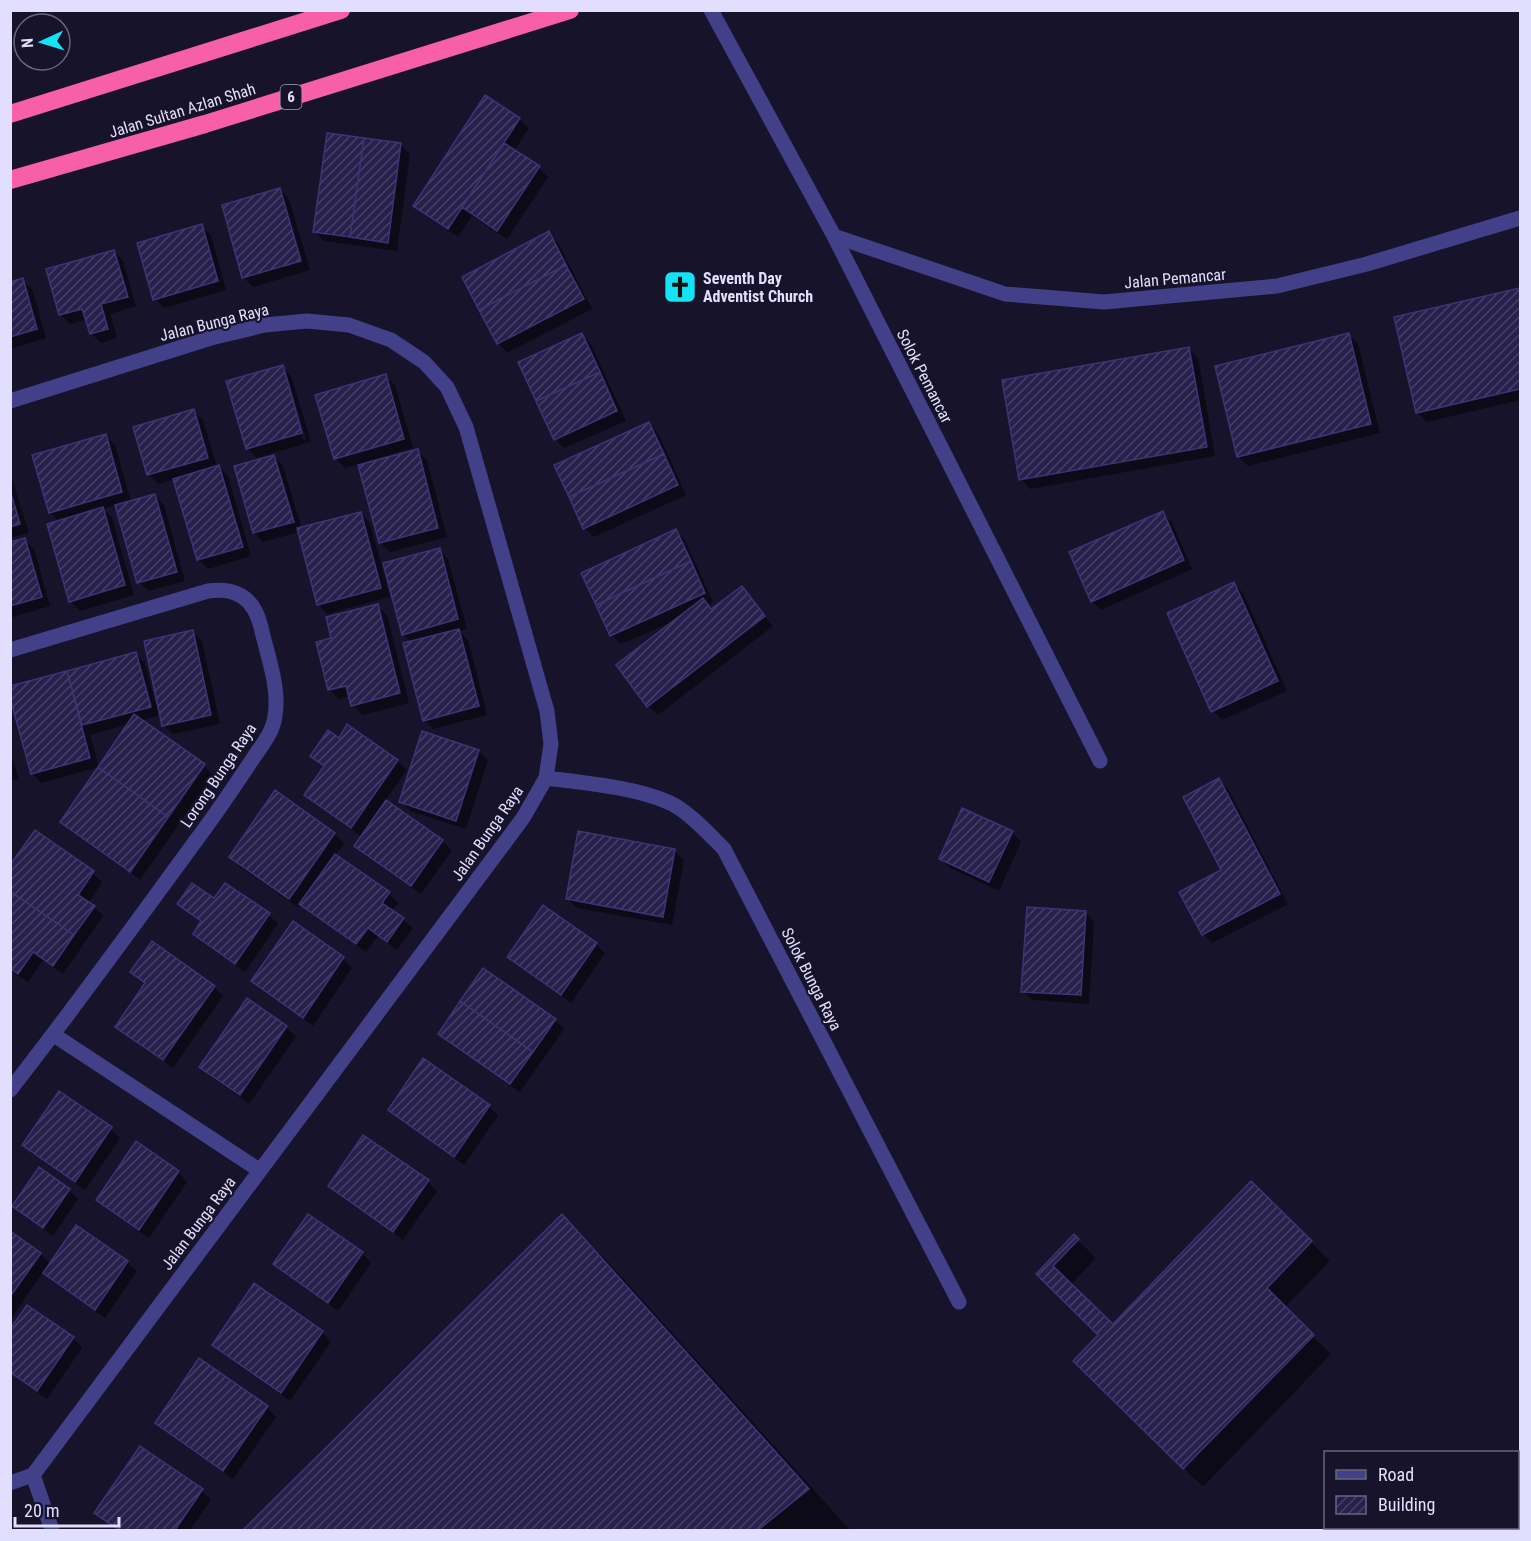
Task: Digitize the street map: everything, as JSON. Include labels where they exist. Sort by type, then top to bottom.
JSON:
[{"type":"highway","points":[[10,114],[341,10]]},
{"type":"highway","name":"Jalan Sultan Azlan Shah","points":[[10,180],[204,124],[570,10]]},
{"type":"street","name":"Solok Pemancar","points":[[711,10],[834,236],[1100,761]]},
{"type":"street","name":"Jalan Pemancar","points":[[834,236],[1005,294],[1104,302],[1277,286],[1367,264],[1521,218]]},
{"type":"street","name":"Jalan Bunga Raya","points":[[10,401],[211,338],[265,325],[307,321],[349,325],[391,340],[424,362],[447,387],[466,427],[547,711],[551,744],[546,778],[523,818],[33,1475]]},
{"type":"street","name":"Lorong Bunga Raya","points":[[10,650],[208,591],[222,589],[235,592],[250,604],[259,619],[276,692],[275,716],[271,730],[226,799],[54,1035],[10,1090]]},
{"type":"street","name":"Solok Bunga Raya","points":[[546,778],[615,788],[670,802],[704,828],[724,849],[960,1302]]},
{"type":"street","points":[[54,1035],[259,1170]]},
{"type":"street","points":[[10,1483],[33,1475],[52,1530]]},
{"type":"building","points":[[485,95],[520,118],[448,229],[413,206]]},
{"type":"building","points":[[327,133],[364,138],[350,237],[313,232]]},
{"type":"building","points":[[364,138],[401,143],[388,243],[350,237]]},
{"type":"building","points":[[504,143],[540,166],[497,231],[462,207]]},
{"type":"building","points":[[280,188],[301,261],[242,278],[222,205]]},
{"type":"building","points":[[202,224],[218,281],[153,300],[137,243]]},
{"type":"building","points":[[549,231],[566,265],[479,310],[462,277]]},
{"type":"building","points":[[114,250],[128,297],[101,304],[108,329],[90,334],[82,309],[59,315],[46,269]]},
{"type":"building","points":[[566,265],[584,299],[497,344],[479,310]]},
{"type":"building","points":[[23,278],[37,329],[10,337],[10,282]]},
{"type":"building","points":[[1520,288],[1520,389],[1416,413],[1394,317]]},
{"type":"building","points":[[582,333],[600,372],[536,401],[518,362]]},
{"type":"building","points":[[1349,333],[1371,424],[1237,457],[1215,366]]},
{"type":"building","points":[[1189,347],[1207,447],[1019,480],[1002,380]]},
{"type":"building","points":[[283,365],[302,433],[246,449],[226,381]]},
{"type":"building","points":[[600,372],[617,411],[554,440],[536,401]]},
{"type":"building","points":[[386,374],[404,439],[334,459],[315,395]]},
{"type":"building","points":[[194,409],[208,458],[147,475],[133,427]]},
{"type":"building","points":[[649,422],[664,454],[569,497],[554,465]]},
{"type":"building","points":[[106,434],[122,492],[49,513],[32,455]]},
{"type":"building","points":[[418,449],[438,528],[379,543],[358,465]]},
{"type":"building","points":[[664,454],[678,485],[583,529],[569,497]]},
{"type":"building","points":[[274,455],[294,522],[253,533],[234,466]]},
{"type":"building","points":[[219,465],[243,547],[197,560],[173,479]]},
{"type":"building","points":[[10,490],[20,524],[10,527]]},
{"type":"building","points":[[155,494],[177,572],[137,583],[115,505]]},
{"type":"building","points":[[103,507],[125,585],[69,602],[47,524]]},
{"type":"building","points":[[1163,511],[1184,560],[1091,602],[1069,552]]},
{"type":"building","points":[[361,512],[381,588],[317,605],[297,528]]},
{"type":"building","points":[[676,529],[691,561],[596,605],[581,573]]},
{"type":"building","points":[[25,538],[42,597],[10,606],[10,542]]},
{"type":"building","points":[[440,548],[458,619],[402,635],[383,563]]},
{"type":"building","points":[[691,561],[705,593],[610,636],[596,605]]},
{"type":"building","points":[[1234,582],[1278,681],[1211,712],[1167,613]]},
{"type":"building","points":[[742,586],[765,616],[647,707],[616,665],[703,598],[711,609]]},
{"type":"building","points":[[378,604],[400,693],[351,706],[346,686],[328,690],[316,642],[331,638],[326,617]]},
{"type":"building","points":[[459,629],[479,706],[423,721],[403,643]]},
{"type":"building","points":[[193,630],[211,715],[162,726],[144,641]]},
{"type":"building","points":[[136,652],[151,707],[82,725],[67,671]]},
{"type":"building","points":[[67,671],[90,758],[31,774],[10,698],[10,686]]},
{"type":"building","points":[[134,714],[205,764],[168,817],[98,767]]},
{"type":"building","points":[[347,724],[398,760],[351,828],[304,795],[324,766],[310,756],[328,730],[339,738]]},
{"type":"building","points":[[422,731],[479,750],[456,821],[399,802]]},
{"type":"building","points":[[98,767],[168,817],[130,872],[60,822]]},
{"type":"building","points":[[1219,778],[1280,894],[1202,935],[1179,892],[1221,870],[1183,797]]},
{"type":"building","points":[[275,790],[335,833],[289,899],[229,857]]},
{"type":"building","points":[[386,800],[443,840],[411,886],[354,846]]},
{"type":"building","points":[[962,808],[1013,831],[989,882],[939,859]]},
{"type":"building","points":[[35,830],[94,871],[78,895],[95,906],[74,935],[10,891],[10,865]]},
{"type":"building","points":[[578,831],[675,849],[663,917],[566,899]]},
{"type":"building","points":[[335,854],[390,892],[382,903],[404,918],[387,942],[368,928],[356,944],[299,904]]},
{"type":"building","points":[[192,883],[214,898],[225,883],[270,913],[235,964],[193,934],[201,921],[177,904]]},
{"type":"building","points":[[10,891],[74,935],[53,966],[33,952],[18,974],[10,968]]},
{"type":"building","points":[[543,905],[597,943],[561,995],[507,957]]},
{"type":"building","points":[[1027,907],[1086,911],[1081,995],[1021,992]]},
{"type":"building","points":[[293,921],[344,957],[303,1018],[251,981]]},
{"type":"building","points":[[152,941],[215,986],[163,1060],[115,1027],[145,983],[130,972]]},
{"type":"building","points":[[483,968],[556,1019],[533,1052],[460,1001]]},
{"type":"building","points":[[247,998],[287,1026],[240,1095],[199,1067]]},
{"type":"building","points":[[460,1001],[533,1052],[510,1084],[438,1034]]},
{"type":"building","points":[[423,1058],[490,1105],[454,1157],[388,1110]]},
{"type":"building","points":[[59,1091],[112,1127],[75,1182],[22,1145]]},
{"type":"building","points":[[363,1135],[429,1180],[393,1232],[328,1186]]},
{"type":"building","points":[[136,1141],[179,1171],[139,1230],[96,1200]]},
{"type":"building","points":[[39,1167],[70,1189],[43,1228],[12,1206]]},
{"type":"building","points":[[1251,1181],[1312,1241],[1267,1288],[1314,1335],[1183,1469],[1073,1361],[1098,1335],[1036,1274],[1074,1234],[1079,1239],[1053,1266],[1113,1324]]},
{"type":"building","points":[[308,1214],[363,1252],[328,1303],[273,1264]]},
{"type":"building","points":[[562,1214],[809,1489],[758,1530],[243,1530]]},
{"type":"building","points":[[76,1225],[128,1261],[95,1310],[43,1273]]},
{"type":"building","points":[[13,1233],[41,1253],[10,1297],[10,1237]]},
{"type":"building","points":[[254,1283],[323,1331],[281,1393],[212,1345]]},
{"type":"building","points":[[27,1305],[74,1337],[37,1391],[10,1372],[10,1329]]},
{"type":"building","points":[[199,1358],[268,1406],[223,1471],[155,1423]]},
{"type":"building","points":[[140,1446],[203,1489],[175,1530],[119,1530],[94,1513]]},
{"type":"place","name":"Seventh Day Adventist Church","points":[[680,287]]}]
